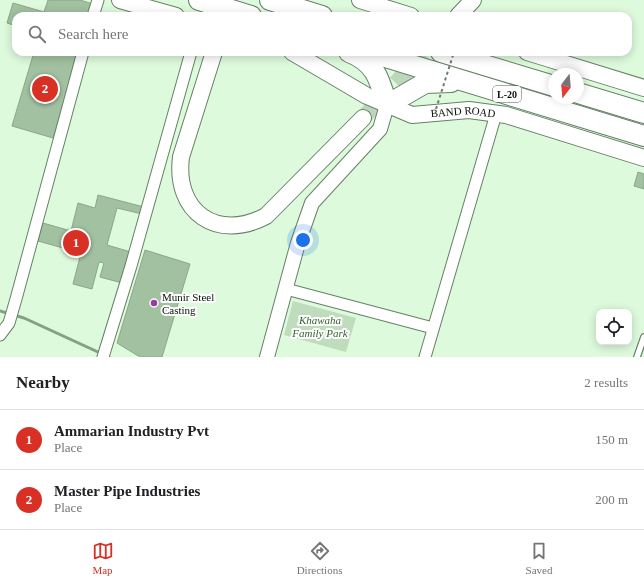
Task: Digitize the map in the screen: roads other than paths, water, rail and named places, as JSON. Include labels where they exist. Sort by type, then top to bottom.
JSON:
[{"type":"highway","points":[[199,0],[238,12]]},
{"type":"highway","points":[[270,0],[309,12]]},
{"type":"highway","points":[[311,0],[331,12]]},
{"type":"highway","points":[[356,56],[369,64],[378,77],[387,105],[425,83],[435,81],[448,81],[495,90]]},
{"type":"highway","name":"L-20","points":[[382,56],[644,136]]},
{"type":"highway","name":"L-20","points":[[453,56],[548,84]]},
{"type":"highway","points":[[584,95],[644,113]]},
{"type":"main road","points":[[120,0],[162,12]]},
{"type":"main road","points":[[360,0],[398,12]]},
{"type":"main road","points":[[462,12],[473,0]]},
{"type":"main road","points":[[213,56],[181,157],[179,174],[182,191],[191,206],[203,218],[219,224],[235,227],[251,224],[266,216],[363,118]]},
{"type":"main road","name":"BAND ROAD","points":[[299,56],[367,96],[412,115],[469,110],[506,115],[644,158]]},
{"type":"main road","points":[[540,56],[644,88]]},
{"type":"street","points":[[94,12],[98,0]]},
{"type":"street","points":[[3,329],[16,300],[82,56]]},
{"type":"street","points":[[103,357],[131,266],[190,56]]},
{"type":"street","points":[[267,357],[312,203],[380,129],[387,105]]},
{"type":"street","points":[[424,357],[496,114]]},
{"type":"street","points":[[286,289],[433,328]]},
{"type":"lane","points":[[637,357],[644,337]]},
{"type":"waterway","points":[[0,311],[24,318],[109,357]]},
{"type":"tunnel","points":[[363,118],[421,56]]},
{"type":"place","name":"Master Pipe Industries","points":[[45,89]]},
{"type":"place","name":"Ammarian Industry Pvt","points":[[76,243]]},
{"type":"place","name":"Munir Steel Casting","points":[[154,303]]},
{"type":"park label","name":"Khawaha Family Park","points":[[320,326]]}]
